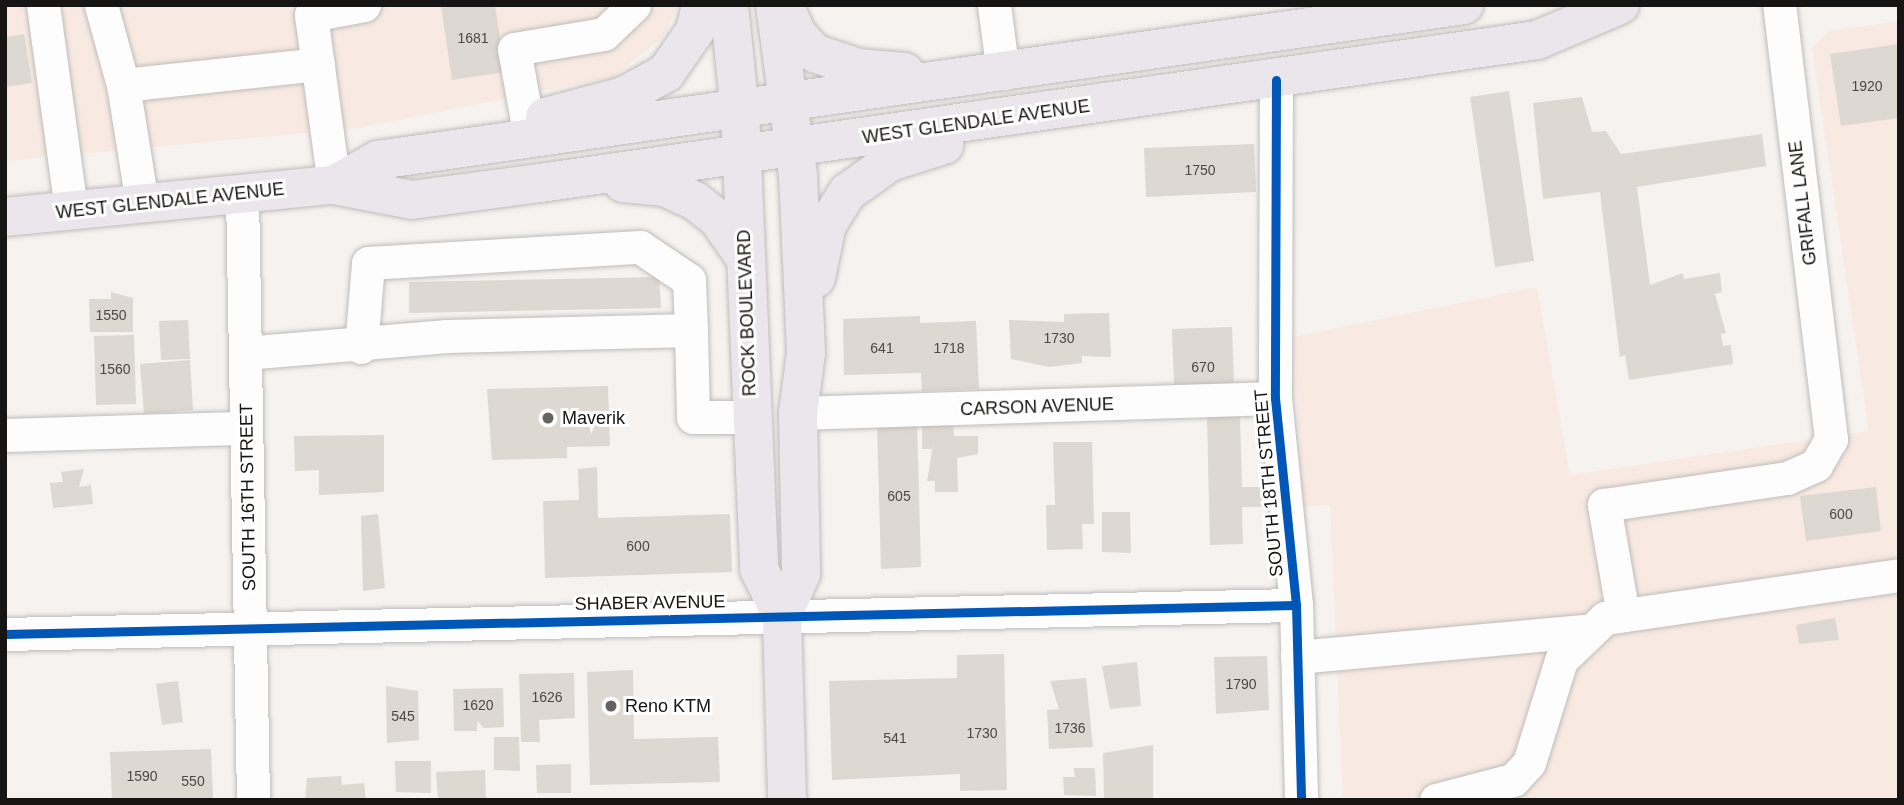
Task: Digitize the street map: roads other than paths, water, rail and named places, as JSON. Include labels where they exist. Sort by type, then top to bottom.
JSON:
[{"type":"main road","points":[[433,152],[653,81],[678,60],[701,5]]},
{"type":"main road","name":"ROCK BOULEVARD","points":[[729,5],[743,155],[743,255],[759,569],[782,616],[788,800]]},
{"type":"main road","name":"ROCK BOULEVARD","points":[[775,5],[794,146],[806,353],[798,414],[802,574],[782,616]]},
{"type":"main road","points":[[785,5],[804,44],[841,64],[876,71],[1001,74]]},
{"type":"main road","name":"WEST GLENDALE AVENUE","points":[[334,185],[378,160],[1001,74],[1311,17],[1464,5]]},
{"type":"main road","name":"WEST GLENDALE AVENUE","points":[[5,217],[334,185],[412,200],[1276,80],[1537,40],[1613,6]]},
{"type":"main road","points":[[806,353],[827,225],[848,192],[891,162],[1054,111]]},
{"type":"main road","points":[[540,183],[664,187],[707,209],[743,255]]},
{"type":"street","points":[[44,5],[71,210]]},
{"type":"street","points":[[101,5],[124,85],[142,203]]},
{"type":"street","points":[[334,185],[311,15],[364,5]]},
{"type":"street","points":[[527,121],[514,49],[604,34],[634,5]]},
{"type":"street","points":[[994,5],[1001,74]]},
{"type":"street","name":"GRIFALL LANE","points":[[1623,615],[1604,505],[1787,478],[1816,465],[1831,439],[1779,5]]},
{"type":"street","points":[[124,85],[318,64]]},
{"type":"street","name":"SOUTH 18TH STREET","points":[[1276,80],[1275,398],[1296,605],[1301,800]]},
{"type":"street","name":"SOUTH 16TH STREET","points":[[242,194],[253,800]]},
{"type":"street","points":[[361,346],[368,263],[640,247],[689,281],[693,417],[751,417]]},
{"type":"street","points":[[245,353],[361,346],[447,337],[691,330]]},
{"type":"street","name":"CARSON AVENUE","points":[[798,414],[1275,398]]},
{"type":"street","points":[[5,435],[246,428]]},
{"type":"street","points":[[1297,657],[1584,631],[1623,615],[1899,575]]},
{"type":"street","name":"SHABER AVENUE","points":[[5,634],[1296,605]]},
{"type":"street","points":[[1436,800],[1513,780],[1530,763],[1561,660],[1584,631]]},
{"type":"place","name":"Maverik","points":[[548,418]]},
{"type":"place","name":"Reno KTM","points":[[611,706]]}]
